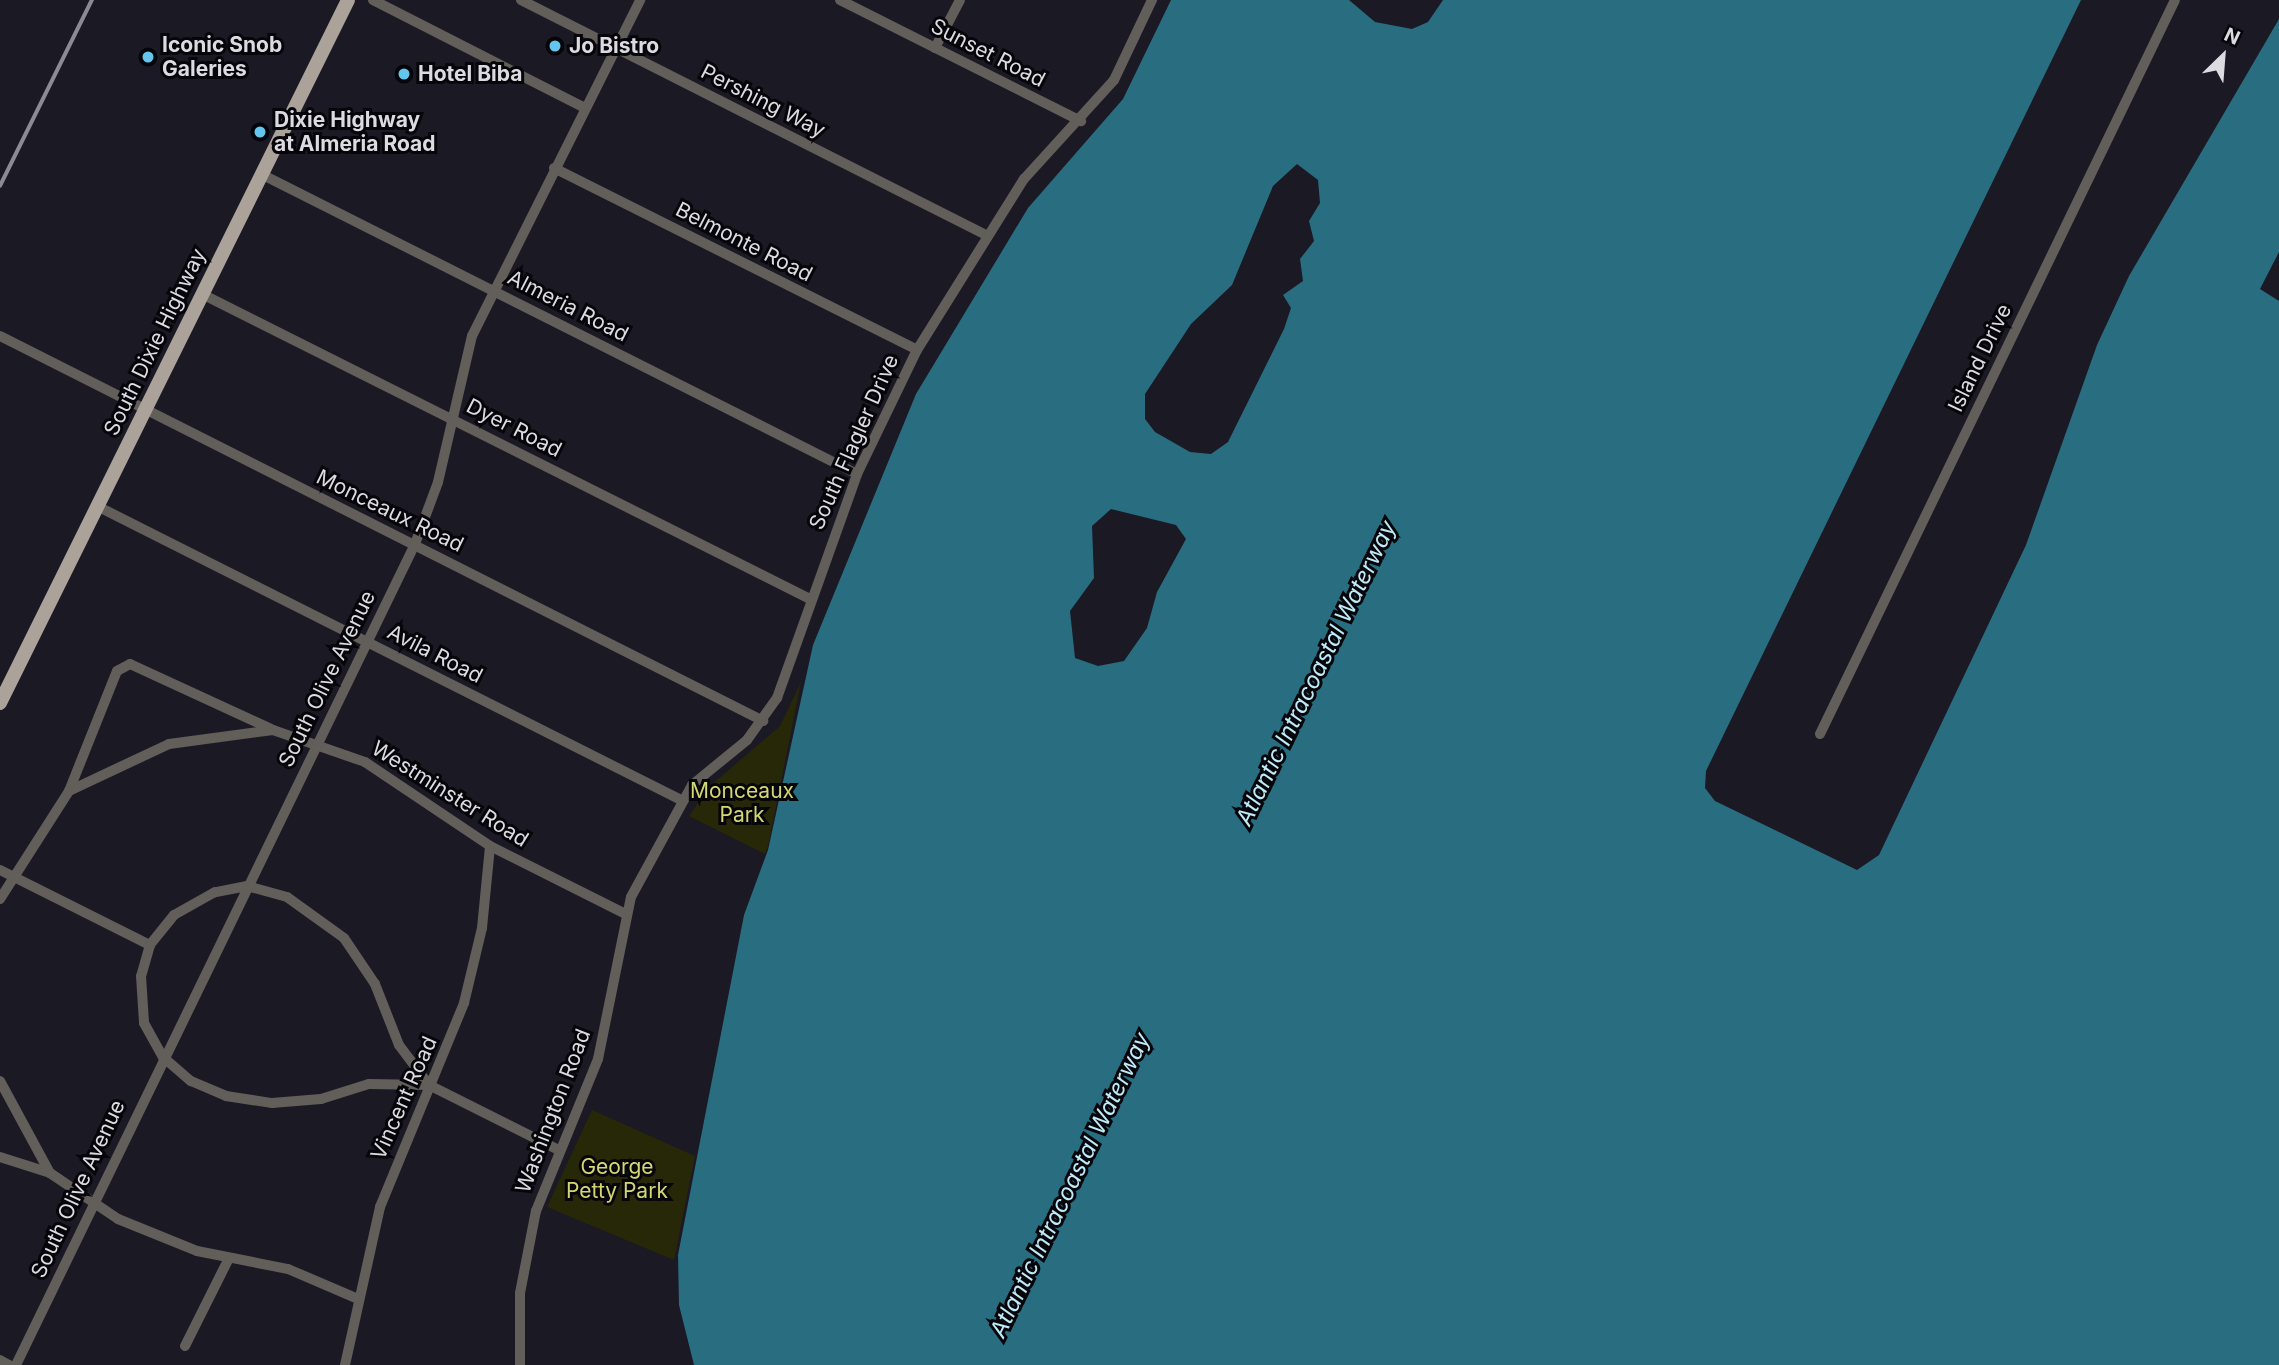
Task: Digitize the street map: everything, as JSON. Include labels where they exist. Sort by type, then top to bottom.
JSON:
[{"type":"main road","name":"South Dixie Highway","points":[[0,703],[348,0]]},
{"type":"street","points":[[373,0],[585,107]]},
{"type":"street","name":"Pershing Way","points":[[521,0],[988,236]]},
{"type":"street","name":"South Olive Avenue","points":[[16,1365],[92,1200],[415,544],[435,492],[466,352],[554,168],[640,0]]},
{"type":"street","name":"Sunset Road","points":[[840,0],[1081,121]]},
{"type":"street","points":[[935,48],[960,0]]},
{"type":"street","name":"South Flagler Drive","points":[[681,800],[764,721],[783,681],[808,598],[858,474],[917,351],[1024,179],[1081,121],[1129,55],[1152,0]]},
{"type":"street","name":"Island Drive","points":[[1820,734],[2175,0]]},
{"type":"street","name":"Belmonte Road","points":[[554,168],[917,351]]},
{"type":"street","name":"Almeria Road","points":[[261,174],[858,474]]},
{"type":"street","name":"Dyer Road","points":[[202,294],[808,598]]},
{"type":"street","name":"Monceaux Road","points":[[0,336],[764,721]]},
{"type":"street","name":"Avila Road","points":[[97,506],[681,800]]},
{"type":"street","points":[[0,899],[12,876],[69,791],[117,671],[130,664],[273,730]]},
{"type":"street","name":"Westminster Road","points":[[69,791],[169,744],[273,730],[317,743],[394,779],[490,846],[624,913]]},
{"type":"street","name":"Washington Road","points":[[520,1365],[528,1248],[559,1150],[598,1059],[624,913],[681,800]]},
{"type":"street","name":"Vincent Road","points":[[345,1365],[356,1298],[380,1207],[429,1084],[452,1041],[475,962],[490,846]]},
{"type":"street","points":[[0,870],[150,945]]},
{"type":"street","points":[[429,1084],[369,1084],[295,1102],[248,1101],[191,1081],[163,1057],[141,1007],[150,945],[187,905],[247,886],[309,909],[344,938],[375,984],[399,1045],[429,1084],[559,1150]]},
{"type":"street","points":[[0,1081],[50,1173]]},
{"type":"street","points":[[0,1157],[50,1173],[143,1232],[229,1258],[288,1269],[356,1298]]},
{"type":"street","points":[[185,1346],[229,1258]]},
{"type":"street","points":[[0,1360],[9,1365]]},
{"type":"green space","name":"Monceaux Park","points":[[801,682],[765,854],[689,816],[710,786],[780,726]]},
{"type":"green space","name":"George Petty Park","points":[[592,1110],[695,1156],[674,1260],[547,1207]]},
{"type":"water","name":"Atlantic Intracoastal Waterway","points":[[1171,0],[1349,0],[1375,22],[1412,29],[1428,22],[1443,0],[2081,0],[1706,771],[1705,788],[1715,801],[1857,870],[1879,855],[2026,545],[2097,345],[2129,276],[2279,19],[2279,252],[2260,289],[2279,301],[2279,1365],[694,1365],[679,1305],[678,1255],[744,915],[768,850],[813,645],[916,394],[1028,208],[1123,99]],"holes":[[[1297,164],[1318,180],[1320,203],[1309,221],[1314,241],[1300,259],[1303,281],[1283,295],[1291,308],[1284,329],[1228,442],[1211,454],[1190,452],[1155,432],[1145,419],[1145,394],[1191,324],[1232,285],[1273,186]],[[1111,509],[1176,525],[1186,539],[1157,592],[1147,628],[1124,661],[1098,666],[1075,658],[1070,611],[1094,578],[1092,526]]]},
{"type":"railway","points":[[0,186],[92,0]]},
{"type":"place","name":"Jo Bistro","points":[[555,46]]},
{"type":"place","name":"Iconic Snob Galeries","points":[[148,57]]},
{"type":"place","name":"Hotel Biba","points":[[404,74]]},
{"type":"place","name":"Dixie Highway at Almeria Road","points":[[260,132]]}]
